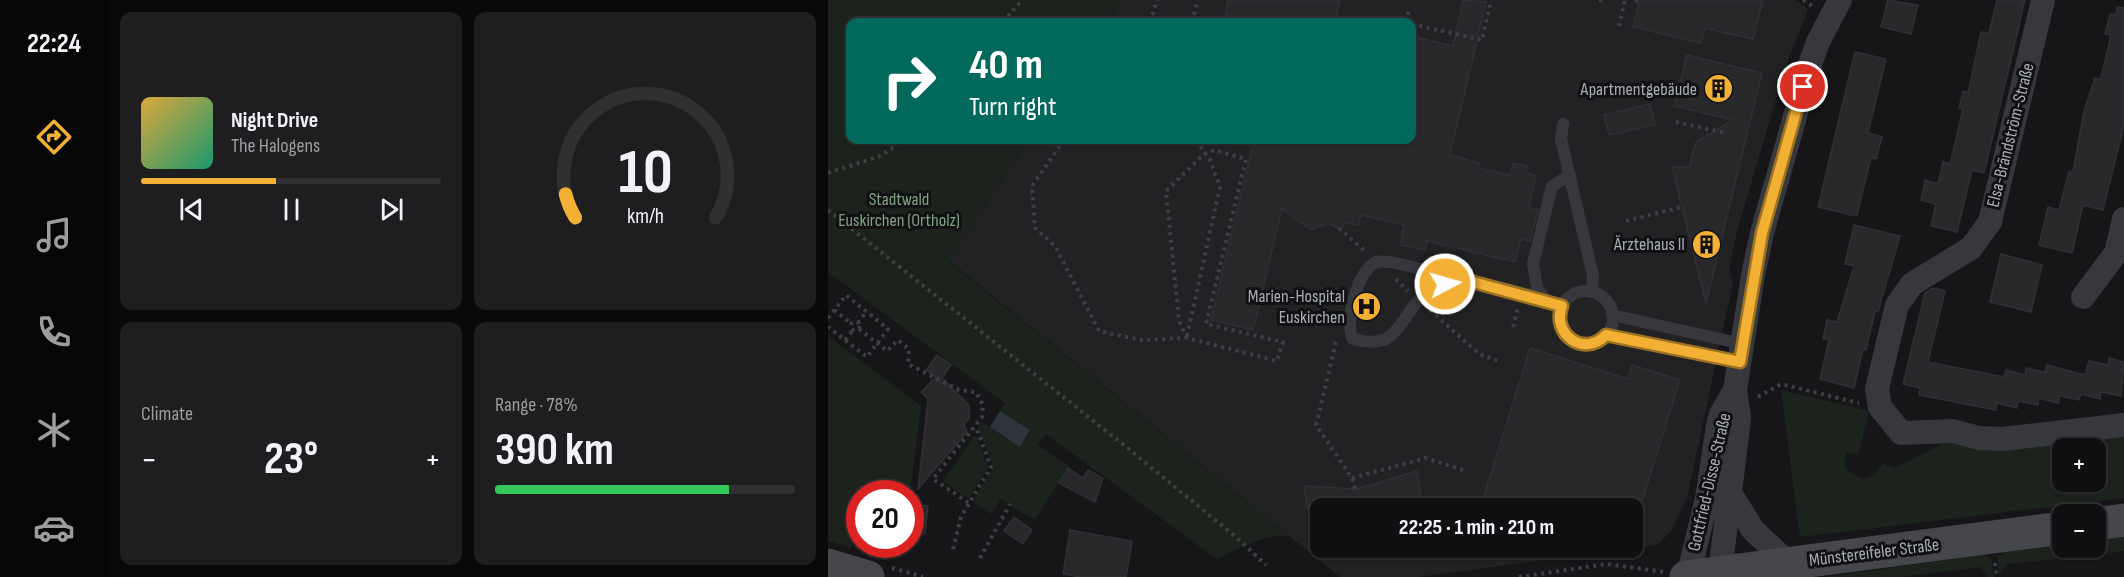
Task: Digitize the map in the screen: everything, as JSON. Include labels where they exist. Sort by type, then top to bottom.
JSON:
[{"type":"street","name":"Gottfried-Disse-Straße","points":[[1720,572],[1739,418],[1747,394],[1742,353],[1755,265],[1809,67],[1823,31],[1840,0]]},
{"type":"street","name":"Elsa-Brändström-Straße","points":[[1880,407],[1878,389],[1897,305],[1912,284],[1971,248],[1990,222],[2043,0]]},
{"type":"street","points":[[2083,297],[2116,252],[2124,219]]},
{"type":"street","name":"Gottfried-Disse-Straße","points":[[1687,577],[1707,498],[1721,414],[1747,394]]},
{"type":"street","points":[[1880,407],[1901,434],[1953,431],[1979,438],[2002,439],[2124,425]]},
{"type":"street","name":"Gottfried-Disse-Straße","points":[[1730,493],[1753,530],[1788,563]]},
{"type":"street","points":[[2106,523],[2124,520]]},
{"type":"street","name":"Münstereifeler Straße","points":[[1687,577],[2052,529]]},
{"type":"street","points":[[828,565],[868,577]]},
{"type":"lane","points":[[1563,124],[1561,139],[1591,260],[1592,292]]},
{"type":"lane","points":[[1546,302],[1534,276],[1536,243],[1551,186],[1570,175]]},
{"type":"lane","points":[[1458,278],[1431,291],[1419,300],[1395,334],[1388,339],[1377,343],[1353,339],[1348,330],[1355,295],[1367,270],[1377,262],[1390,262],[1527,294],[1562,306]]},
{"type":"lane","points":[[1592,292],[1606,300],[1612,315],[1611,326],[1606,335],[1588,345],[1573,341],[1564,334],[1559,323],[1562,306],[1575,294],[1592,292]]},
{"type":"lane","points":[[1612,315],[1742,353]]},
{"type":"lane","points":[[1606,335],[1742,353]]},
{"type":"path","points":[[1006,18],[1022,0]]},
{"type":"path","points":[[1151,18],[1157,0]]},
{"type":"path","points":[[1194,18],[1198,0]]},
{"type":"path","points":[[1599,0],[1606,0]]},
{"type":"path","points":[[1618,26],[1625,0]]},
{"type":"path","points":[[1416,25],[1482,40],[1491,2]]},
{"type":"path","points":[[1407,18],[1409,10]]},
{"type":"path","points":[[1676,122],[1725,133]]},
{"type":"path","points":[[828,173],[879,156],[898,144]]},
{"type":"path","points":[[1061,144],[1032,186],[1035,228],[1055,246],[1099,331],[1140,340],[1187,338],[1277,361],[1282,342],[1206,324],[1246,159],[1214,150],[1204,154],[1167,191],[1179,321],[1187,338]]},
{"type":"path","points":[[1187,338],[1220,187],[1210,160],[1198,144]]},
{"type":"path","points":[[1214,150],[1216,144]]},
{"type":"path","points":[[1626,221],[1682,207]]},
{"type":"path","points":[[828,210],[1125,446],[1236,537],[1266,565]]},
{"type":"path","points":[[828,318],[846,295],[888,329],[867,357],[828,327]]},
{"type":"path","points":[[834,310],[852,324],[853,330]]},
{"type":"path","points":[[852,324],[858,323],[866,312]]},
{"type":"path","points":[[858,323],[859,329],[887,351],[898,340],[909,349],[908,364],[959,390],[976,392],[983,405],[982,417],[976,428],[933,479],[969,503]]},
{"type":"path","points":[[845,340],[853,330],[859,329]]},
{"type":"path","points":[[1337,338],[1316,424],[1352,478],[1355,489]]},
{"type":"path","points":[[1747,394],[1781,384],[1880,407]]},
{"type":"path","points":[[953,549],[961,517],[991,467],[976,428]]},
{"type":"path","points":[[1352,478],[1425,458],[1467,471]]},
{"type":"path","points":[[980,558],[1010,504]]},
{"type":"path","points":[[1519,577],[1607,564],[1687,577]]},
{"type":"path","points":[[908,573],[923,577]]},
{"type":"shaded area","name":"Marien-Hospital Euskirchen","points":[[1122,0],[1796,0],[1808,9],[1786,65],[1736,235],[1729,270],[1733,283],[1687,498],[1672,530],[1658,545],[1643,547],[1643,498],[1310,498],[1310,553],[948,260],[1026,144],[1416,144],[1416,18],[1110,18]]},
{"type":"shaded area","points":[[1000,411],[1030,430],[1020,447],[990,427]]},
{"type":"shaded area","name":"Marien-Hospital Euskirchen","points":[[1317,558],[1560,558],[1418,577],[1340,577]]},
{"type":"green space","name":"Stadtwald Euskirchen (Ortholz)","points":[[828,0],[1122,0],[1110,18],[846,18],[846,144],[1026,144],[948,261],[1289,536],[1269,537],[1243,546],[1217,559],[1046,434],[1038,445],[1069,466],[1035,520],[1001,499],[991,514],[973,502],[993,467],[978,427],[982,422],[1020,447],[1030,430],[1000,411],[1005,403],[828,272]]},
{"type":"green space","points":[[828,336],[921,406],[912,480],[846,480],[846,546],[828,541]]},
{"type":"green space","points":[[1781,390],[1869,411],[1858,455],[1846,452],[1847,470],[1863,479],[1874,475],[1883,464],[1895,468],[1946,442],[2124,434],[2124,498],[2074,504],[2052,504],[2052,507],[1800,537]]},
{"type":"green space","points":[[976,434],[988,467],[969,499],[943,481]]},
{"type":"green space","points":[[2124,534],[2124,551],[2106,553],[2106,537]]},
{"type":"green space","points":[[2052,544],[2052,558],[2061,558],[2007,564],[1999,574],[1998,556],[2003,554],[2003,551]]},
{"type":"green space","points":[[1982,555],[1991,558],[1994,577],[1987,577],[1981,567],[1901,577],[1826,577]]},
{"type":"building","points":[[1228,0],[1340,0],[1336,18],[1238,18],[1225,15]]},
{"type":"building","points":[[1463,0],[1486,2],[1450,155],[1480,163],[1478,168],[1510,175],[1513,163],[1527,166],[1526,173],[1536,176],[1529,208],[1538,210],[1530,241],[1521,239],[1515,262],[1427,241],[1425,250],[1400,245],[1404,225],[1361,215],[1358,225],[1346,223],[1339,229],[1328,223],[1311,230],[1282,209],[1253,330],[1211,320],[1253,144],[1416,144],[1416,37],[1453,46]]},
{"type":"building","points":[[1639,0],[1763,0],[1753,39],[1705,28],[1701,43],[1633,27]]},
{"type":"building","points":[[1888,0],[1918,5],[1911,34],[1881,27]]},
{"type":"building","points":[[1997,0],[2025,0],[1984,173],[1972,170],[1957,232],[1931,226],[1936,204],[1921,200],[1925,180],[1938,184],[1943,162],[1950,164],[1963,109],[1959,108],[1963,91],[1968,93],[1981,32],[1989,33]]},
{"type":"building","points":[[2117,7],[2124,8],[2124,125],[2103,210],[2083,205],[2072,253],[2039,245],[2048,207],[2059,210],[2069,171],[2073,172],[2084,111],[2095,78],[2100,80],[2111,35],[2105,34],[2110,14],[2116,15]]},
{"type":"building","points":[[1855,52],[1886,59],[1868,133],[1882,137],[1876,159],[1871,158],[1857,215],[1851,215],[1818,207]]},
{"type":"building","points":[[1687,55],[1762,73],[1706,303],[1672,167],[1689,167],[1696,142],[1733,120],[1674,106]]},
{"type":"building","points":[[1650,104],[1655,125],[1609,135],[1604,115]]},
{"type":"building","points":[[1854,225],[1900,236],[1878,312],[1875,311],[1866,350],[1863,349],[1854,388],[1820,379],[1829,340],[1823,339],[1827,320],[1837,322],[1854,266],[1845,264]]},
{"type":"building","points":[[2001,254],[2042,265],[2031,312],[1990,302]]},
{"type":"building","points":[[1933,288],[1945,291],[1928,362],[2004,377],[2006,370],[2025,375],[2026,368],[2045,372],[2047,365],[2085,375],[2089,361],[2108,365],[2109,358],[2124,362],[2121,396],[2101,392],[2100,399],[2081,394],[2079,400],[2060,396],[2058,403],[2039,398],[2038,405],[2018,401],[2017,408],[1997,403],[1996,410],[1919,395],[1920,388],[1903,384],[1925,293]]},
{"type":"building","points":[[1530,348],[1628,379],[1632,365],[1680,380],[1643,498],[1483,498]]},
{"type":"building","points":[[937,355],[951,365],[942,378],[969,405],[969,419],[964,424],[967,432],[924,482],[924,480],[919,480],[928,399],[921,392],[936,377],[926,370]]},
{"type":"building","points":[[1068,468],[1083,478],[1088,470],[1103,478],[1095,502],[1059,483]]},
{"type":"building","points":[[1417,471],[1421,498],[1310,498],[1310,508],[1307,508],[1304,486],[1357,489]]},
{"type":"building","points":[[924,506],[928,506],[924,534]]},
{"type":"building","points":[[1014,517],[1032,530],[1023,544],[1004,531]]},
{"type":"building","points":[[1070,530],[1132,541],[1126,577],[1081,577],[1063,574]]},
{"type":"place","name":"Apartmentgebäude","points":[[1718,89]]},
{"type":"place","name":"Ärztehaus II","points":[[1706,244]]},
{"type":"place","name":"Marien-Hospital Euskirchen","points":[[1366,306]]},
{"type":"route","points":[[1445,284],[1458,278],[1527,294],[1562,306],[1559,317],[1561,329],[1568,338],[1578,343],[1588,345],[1603,339],[1606,335],[1740,362],[1753,275],[1762,233],[1803,87]]}]
